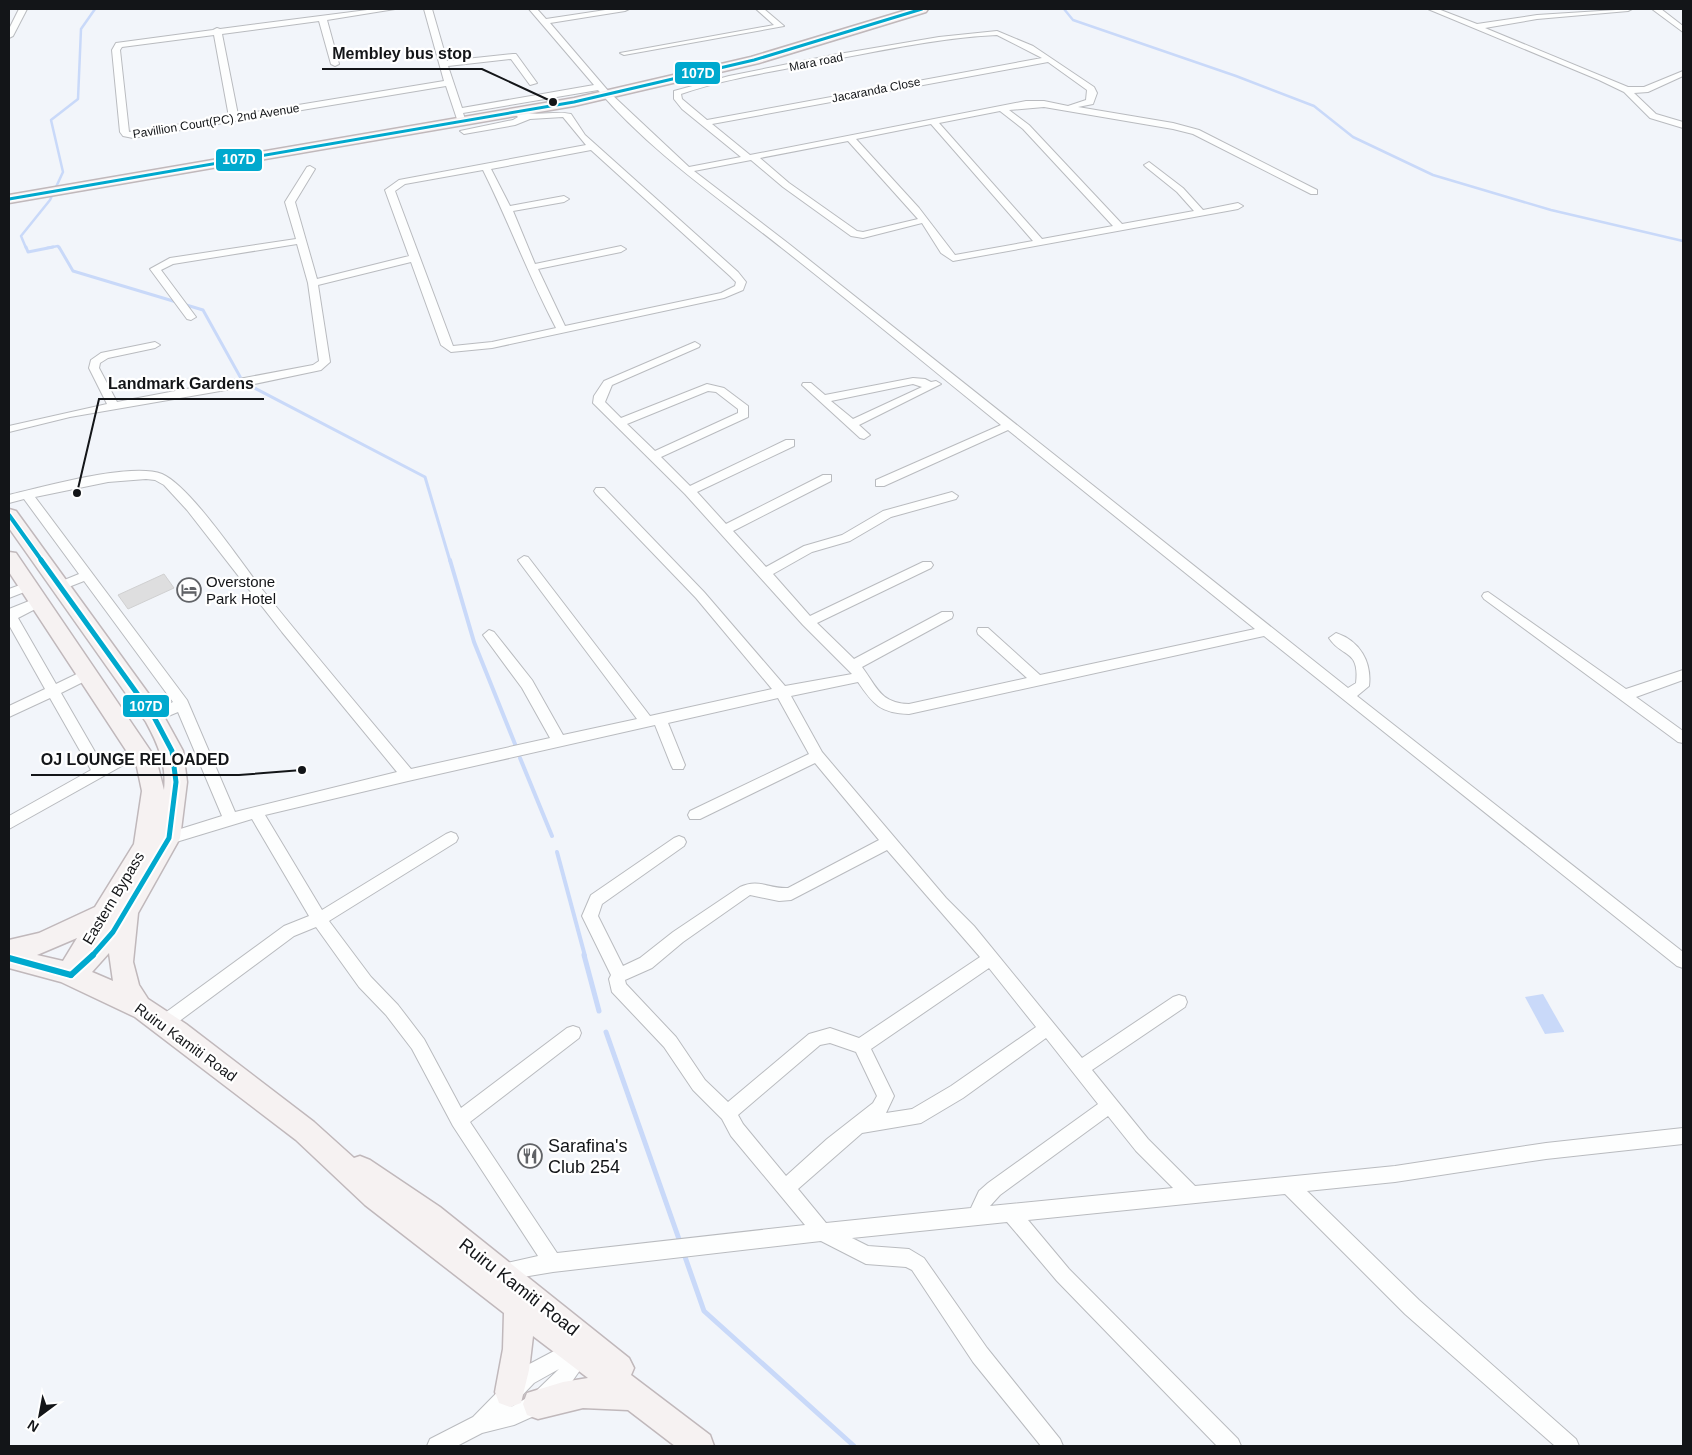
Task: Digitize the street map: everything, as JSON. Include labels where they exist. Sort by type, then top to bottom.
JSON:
[{"type":"main road","points":[[9,200],[462,121],[522,115],[604,91],[754,60],[922,9]]},
{"type":"main road","name":"Eastern Bypass","points":[[9,515],[154,717],[172,751],[176,782],[169,838],[127,911],[98,950],[71,975]]},
{"type":"main road","name":"Eastern Bypass","points":[[9,558],[148,765],[153,791],[145,845],[76,960],[71,975]]},
{"type":"main road","points":[[127,911],[121,972],[124,983],[140,1006]]},
{"type":"main road","points":[[9,950],[42,943],[103,915]]},
{"type":"main road","name":"Ruiru Kamiti Road","points":[[9,958],[71,975],[140,1006],[319,1144],[375,1196],[490,1274],[630,1377],[706,1446]]},
{"type":"main road","name":"Ruiru Kamiti Road","points":[[490,1274],[518,1306],[630,1395],[699,1446]]},
{"type":"main road","points":[[510,1392],[519,1347],[518,1306]]},
{"type":"main road","points":[[538,1404],[565,1395],[587,1391],[630,1395]]},
{"type":"street","points":[[9,36],[23,9]]},
{"type":"street","name":"Pavillion Court(PC) 2nd Avenue","points":[[391,9],[218,30],[117,46],[124,132],[133,136],[449,83]]},
{"type":"street","points":[[428,9],[443,64],[462,121],[604,91]]},
{"type":"street","points":[[533,9],[604,91],[643,131],[687,170],[1683,961]]},
{"type":"street","points":[[544,22],[606,10],[625,9]]},
{"type":"street","points":[[624,53],[780,26],[760,9]]},
{"type":"street","points":[[1432,9],[1555,58],[1627,90],[1653,116],[1683,125]]},
{"type":"street","points":[[1525,9],[1538,17]]},
{"type":"street","points":[[1477,26],[1538,17],[1628,9]]},
{"type":"street","points":[[1656,9],[1683,30]]},
{"type":"street","points":[[9,19],[19,17]]},
{"type":"street","points":[[324,17],[323,26],[335,64]]},
{"type":"street","points":[[218,30],[234,118]]},
{"type":"street","name":"Mara road","points":[[924,220],[863,235],[854,234],[786,185],[680,103],[677,95],[679,91],[756,72],[915,43],[991,32],[1011,38],[1046,60]]},
{"type":"street","points":[[443,64],[512,56],[533,83]]},
{"type":"street","points":[[1046,60],[1093,91],[1090,102],[1066,107]]},
{"type":"street","name":"Jacaranda Close","points":[[705,123],[1046,60]]},
{"type":"street","points":[[1627,90],[1645,90],[1683,73]]},
{"type":"street","points":[[687,170],[932,121],[1036,104],[1066,107],[1196,132],[1314,192]]},
{"type":"street","points":[[1002,109],[1026,127],[1120,228]]},
{"type":"street","points":[[522,115],[566,115],[592,147],[700,242],[741,282],[734,292],[724,295],[492,345],[451,349],[443,338],[390,190],[402,182],[592,147]]},
{"type":"street","points":[[932,121],[1039,242]]},
{"type":"street","points":[[850,138],[924,220],[948,255],[953,258],[1238,206]]},
{"type":"street","points":[[1149,164],[1180,190],[1200,212]]},
{"type":"street","points":[[486,167],[507,209],[545,298],[562,330]]},
{"type":"street","points":[[9,429],[113,406],[310,371],[322,365],[324,360],[313,283],[290,202],[310,169]]},
{"type":"street","points":[[507,209],[564,199]]},
{"type":"street","points":[[191,317],[178,297],[159,276],[156,269],[160,264],[300,240]]},
{"type":"street","points":[[533,267],[621,249]]},
{"type":"street","points":[[313,283],[413,258]]},
{"type":"street","points":[[113,406],[94,368],[95,362],[104,355],[155,345]]},
{"type":"street","points":[[695,345],[608,383],[600,396],[599,403],[689,491],[766,573],[808,622],[857,671],[884,706],[895,710],[909,710],[1266,631]]},
{"type":"street","points":[[852,424],[950,378]]},
{"type":"street","points":[[822,399],[913,381],[921,381],[930,387]]},
{"type":"street","points":[[807,385],[864,435]]},
{"type":"street","points":[[619,423],[707,387],[720,390],[744,408],[744,415],[653,456]]},
{"type":"street","points":[[880,484],[1010,425]]},
{"type":"street","points":[[689,491],[790,444]]},
{"type":"street","points":[[9,499],[137,475],[159,477],[175,490],[202,520],[252,586],[408,775]]},
{"type":"street","points":[[724,530],[828,478]]},
{"type":"street","points":[[600,491],[700,595],[782,692],[817,756],[889,842],[991,958],[1046,1029],[1142,1145],[1193,1196]]},
{"type":"street","points":[[27,495],[182,704],[231,819]]},
{"type":"street","points":[[766,573],[808,550],[852,535],[887,514],[952,496]]},
{"type":"street","points":[[524,560],[654,721],[678,765]]},
{"type":"street","points":[[808,622],[927,565]]},
{"type":"street","points":[[61,586],[86,576]]},
{"type":"street","points":[[9,594],[33,594]]},
{"type":"street","points":[[33,594],[9,616],[99,772]]},
{"type":"street","points":[[1488,596],[1683,738]]},
{"type":"street","points":[[145,845],[255,812],[408,775],[782,692],[840,682],[947,615]]},
{"type":"street","points":[[983,631],[1038,681]]},
{"type":"street","points":[[489,635],[527,684],[559,742]]},
{"type":"street","points":[[1336,638],[1351,648],[1361,660],[1366,672],[1362,686],[1347,696]]},
{"type":"street","points":[[9,712],[88,674]]},
{"type":"street","points":[[1625,695],[1683,676]]},
{"type":"street","points":[[154,717],[182,704]]},
{"type":"street","points":[[9,823],[138,750]]},
{"type":"street","points":[[695,816],[817,756]]},
{"type":"street","points":[[255,812],[319,919],[365,982],[392,1010],[418,1044],[459,1120],[553,1264]]},
{"type":"street","points":[[164,1023],[289,931],[319,919],[451,838]]},
{"type":"street","points":[[679,842],[596,900],[592,907],[590,916],[619,975],[616,984],[670,1042],[699,1086],[728,1113],[737,1130],[822,1232],[866,1255],[909,1258],[918,1264],[980,1355],[1053,1446]]},
{"type":"street","points":[[619,975],[646,963],[678,937],[745,891],[752,888],[779,895],[791,894],[823,875],[889,842]]},
{"type":"street","points":[[728,1113],[815,1040],[827,1035],[839,1036],[853,1045],[861,1046],[991,958]]},
{"type":"street","points":[[1079,1069],[1179,1002]]},
{"type":"street","points":[[860,1126],[915,1117],[957,1092],[1046,1029]]},
{"type":"street","points":[[459,1120],[574,1034]]},
{"type":"street","points":[[786,1188],[833,1145],[860,1126],[879,1109],[886,1096],[861,1046]]},
{"type":"street","points":[[977,1216],[985,1198],[994,1189],[1109,1106]]},
{"type":"street","points":[[490,1274],[553,1264],[822,1232],[1010,1212],[1193,1196],[1395,1174],[1546,1151],[1683,1136]]},
{"type":"street","points":[[1288,1185],[1412,1306],[1568,1446]]},
{"type":"street","points":[[1010,1212],[1062,1275],[1231,1446]]},
{"type":"street","points":[[480,1424],[527,1376],[577,1353]]},
{"type":"street","points":[[437,1446],[480,1424],[520,1413],[538,1404],[556,1388],[577,1353]]},
{"type":"water","points":[[1543,994],[1564,1032],[1545,1034],[1525,997]]},
{"type":"building","points":[[164,574],[174,588],[128,609],[118,595]]},
{"type":"waterway","points":[[26,248],[21,236],[50,200],[63,172],[51,120],[78,99],[81,29],[95,9]]},
{"type":"waterway","points":[[1064,9],[1073,20],[1236,76],[1314,106],[1353,137],[1433,175],[1551,210],[1683,241]]},
{"type":"waterway","points":[[47,248],[58,246],[59,248]]},
{"type":"waterway","points":[[26,247],[28,252],[53,247]]},
{"type":"waterway","points":[[59,247],[73,271],[203,310],[243,382],[425,477],[450,561]]},
{"type":"waterway","points":[[450,560],[474,642],[515,744]]},
{"type":"waterway","points":[[520,758],[552,836]]},
{"type":"waterway","points":[[557,852],[585,956]]},
{"type":"waterway","points":[[584,955],[599,1011]]},
{"type":"waterway","points":[[606,1032],[680,1242]]},
{"type":"waterway","points":[[684,1254],[704,1311],[854,1446]]},
{"type":"transit line","name":"107D","points":[[9,199],[574,102],[754,60],[922,9]]},
{"type":"transit line","name":"107D","points":[[9,515],[154,717],[172,751],[176,782],[169,838],[113,932],[86,963],[71,975]]},
{"type":"transit line","name":"107D","points":[[9,958],[71,975]]},
{"type":"place","name":"Membley bus stop","points":[[553,102]]},
{"type":"place","name":"Landmark Gardens","points":[[77,493]]},
{"type":"place","name":"Overstone Park Hotel","points":[[189,590]]},
{"type":"place","name":"OJ LOUNGE RELOADED","points":[[302,770]]},
{"type":"place","name":"Sarafina's Club 254","points":[[530,1156]]}]
